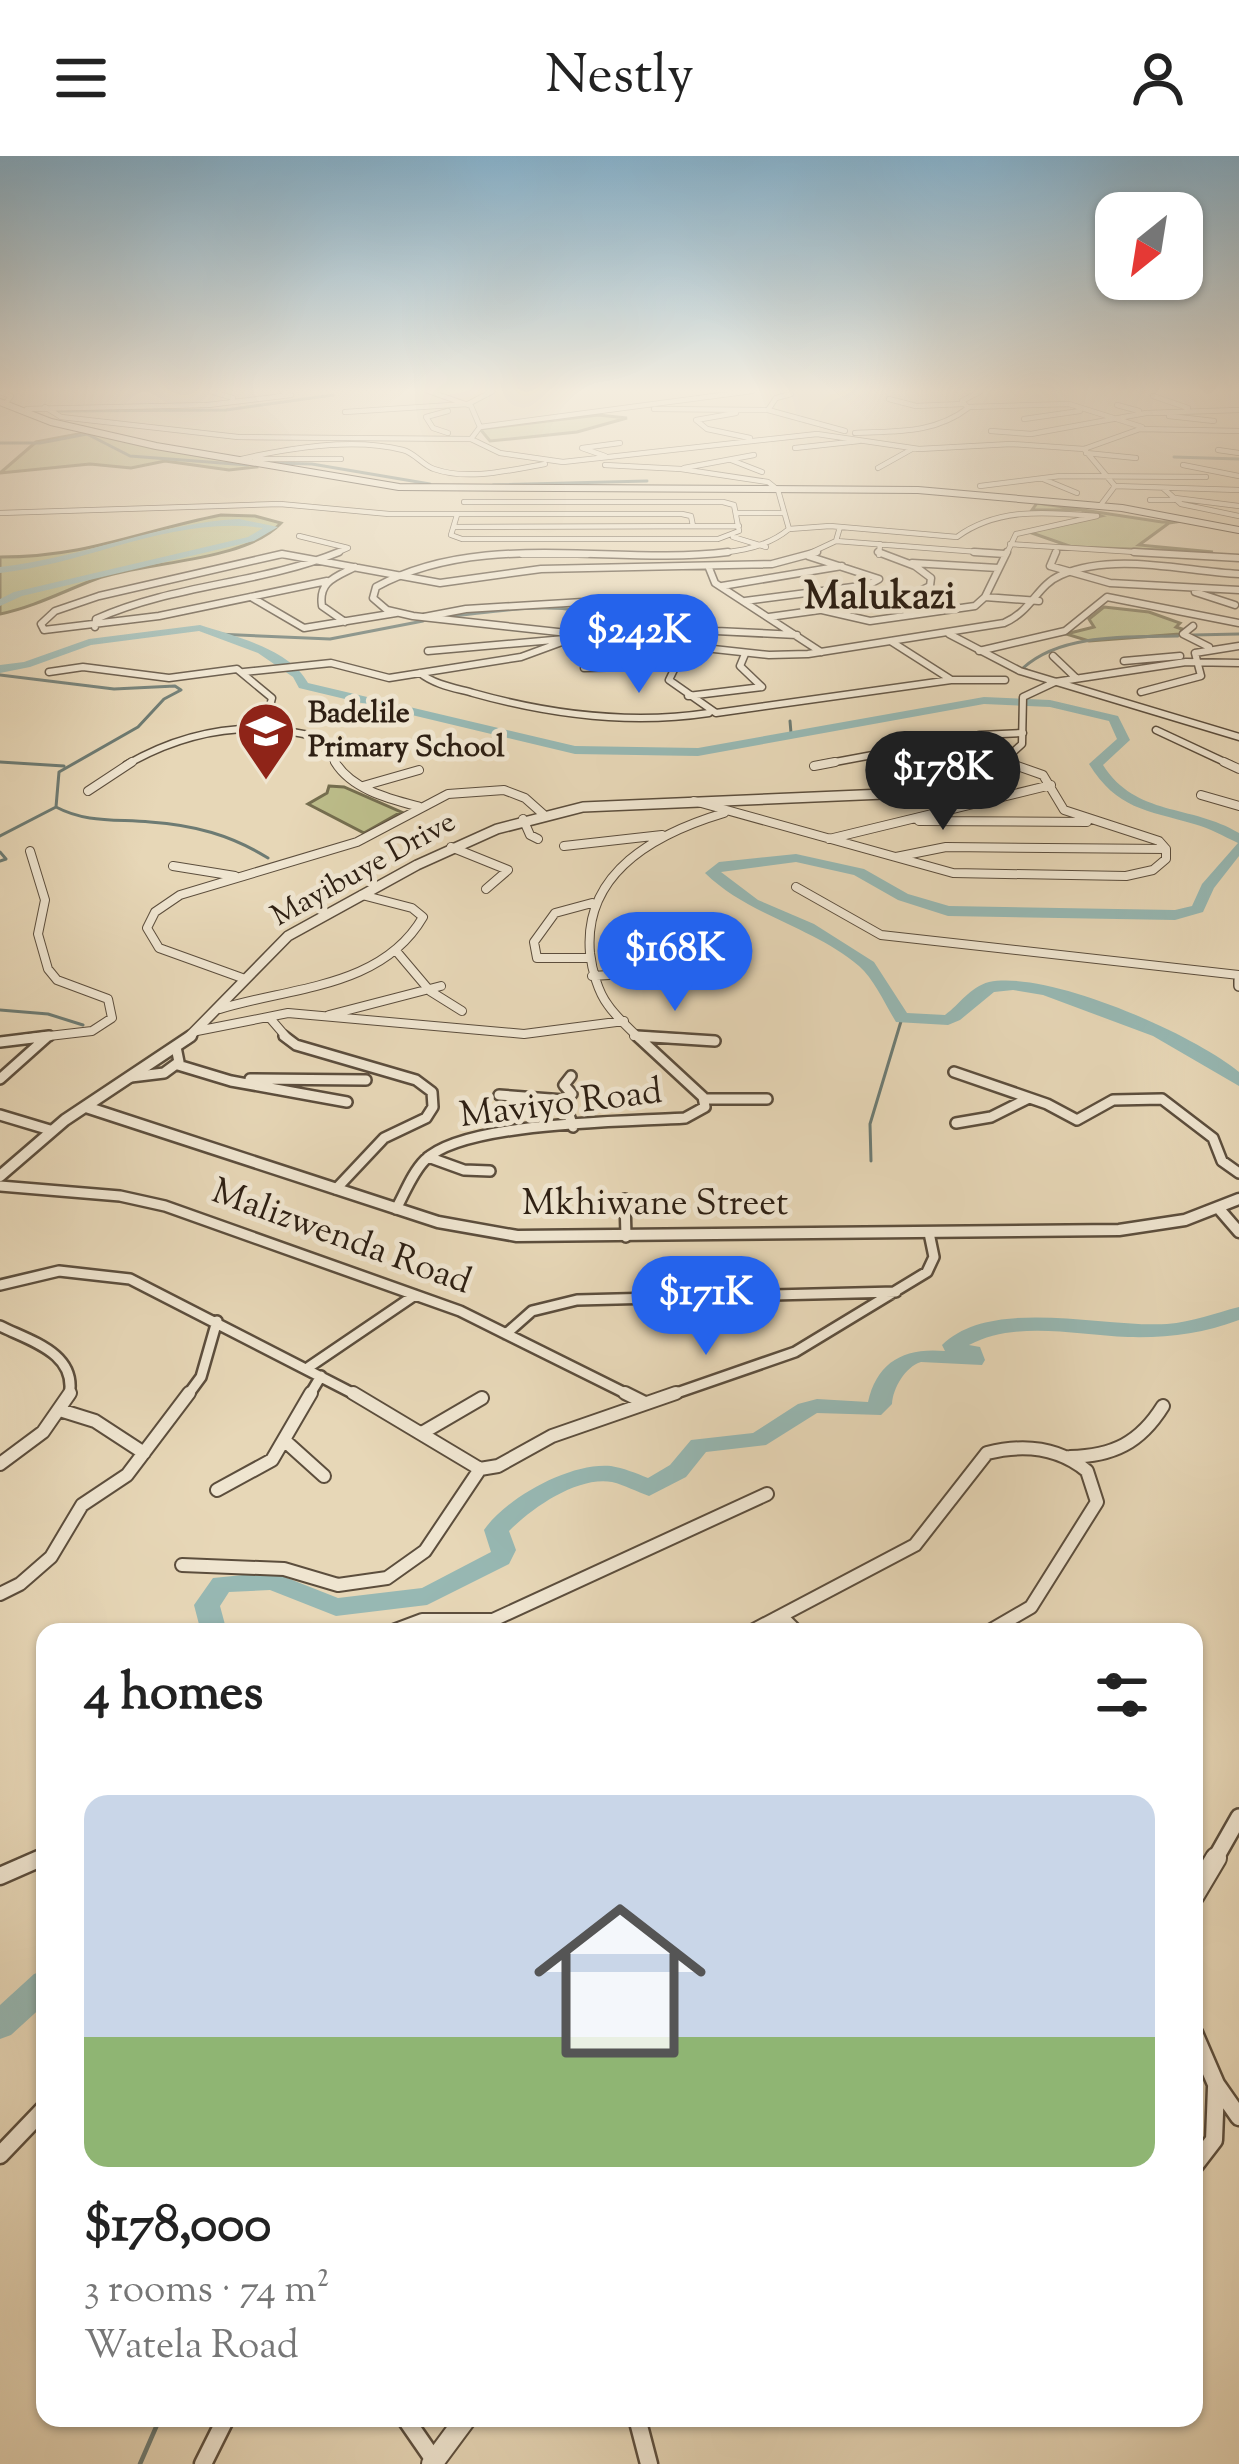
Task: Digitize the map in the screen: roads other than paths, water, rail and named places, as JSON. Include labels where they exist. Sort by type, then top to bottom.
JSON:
[{"type":"main road","points":[[1017,499],[1100,506],[1239,530]]},
{"type":"street","points":[[780,499],[789,529],[785,538],[766,547],[518,555],[396,576],[376,587],[372,595],[377,604],[396,613],[745,654],[821,652],[1015,620],[1039,601],[1046,584],[1065,574],[1116,567],[1239,574]]},
{"type":"street","points":[[1100,506],[1105,499]]},
{"type":"street","points":[[1173,499],[1220,513],[1239,510]]},
{"type":"street","points":[[1150,500],[1239,510]]},
{"type":"street","points":[[464,502],[723,502],[734,505],[739,526],[739,532],[730,536]]},
{"type":"street","points":[[573,502],[573,514]]},
{"type":"street","points":[[0,513],[290,505],[382,514],[682,514],[691,516],[693,526]]},
{"type":"street","points":[[789,529],[840,527],[957,537],[979,521],[1040,511],[1097,515],[1019,532],[985,596],[971,607],[878,621],[822,610]]},
{"type":"street","points":[[736,513],[784,513]]},
{"type":"street","points":[[458,515],[452,536],[462,539],[730,536],[766,547]]},
{"type":"street","points":[[454,527],[739,526]]},
{"type":"street","points":[[836,541],[840,527]]},
{"type":"street","points":[[95,626],[99,618],[131,606],[269,576],[347,547],[299,536]]},
{"type":"street","points":[[609,539],[609,553]]},
{"type":"street","points":[[356,567],[327,581],[202,607],[55,632],[42,629],[46,616],[99,596],[277,554],[322,558],[396,576],[431,587],[541,568],[772,564],[808,556],[836,541],[1005,554]]},
{"type":"street","points":[[880,544],[877,554],[908,563],[998,568]]},
{"type":"street","points":[[1010,544],[1219,561],[1239,558]]},
{"type":"street","points":[[1058,548],[1050,566],[1065,574],[1109,583],[1239,590]]},
{"type":"street","points":[[658,553],[660,568]]},
{"type":"street","points":[[745,602],[879,579],[808,556]]},
{"type":"street","points":[[770,617],[921,592],[930,586],[931,578],[908,563]]},
{"type":"street","points":[[722,586],[844,566]]},
{"type":"street","points":[[541,568],[541,579]]},
{"type":"street","points":[[709,568],[710,578],[821,652]]},
{"type":"street","points":[[327,581],[320,593],[322,606],[345,622]]},
{"type":"street","points":[[1180,586],[1235,604]]},
{"type":"street","points":[[543,604],[544,594]]},
{"type":"street","points":[[985,596],[1039,601]]},
{"type":"street","points":[[251,597],[300,627],[396,613]]},
{"type":"street","points":[[979,651],[1065,631],[1107,597],[1147,601],[1206,620],[1239,623]]},
{"type":"street","points":[[424,617],[610,599],[663,605],[716,631],[797,635]]},
{"type":"street","points":[[610,599],[648,628],[650,644]]},
{"type":"street","points":[[202,607],[218,621]]},
{"type":"street","points":[[1193,626],[1183,632],[1185,636],[1212,649]]},
{"type":"street","points":[[949,634],[1055,682],[1239,737]]},
{"type":"street","points":[[428,651],[580,637]]},
{"type":"street","points":[[49,672],[87,668],[161,678],[306,663],[348,664],[378,678],[541,652],[580,637]]},
{"type":"street","points":[[892,642],[951,680]]},
{"type":"street","points":[[1166,849],[1145,834],[1064,810],[1040,773],[1006,762],[1021,748],[1023,697],[1055,682],[1239,646]]},
{"type":"street","points":[[685,647],[669,680],[716,713]]},
{"type":"street","points":[[686,696],[762,687],[740,666],[745,654]]},
{"type":"street","points":[[1053,656],[1076,678]]},
{"type":"street","points":[[1141,692],[1201,676],[1203,670],[1194,658]]},
{"type":"street","points":[[1124,661],[1194,658],[1239,663]]},
{"type":"street","points":[[584,668],[675,666]]},
{"type":"street","points":[[244,672],[274,703],[265,726]]},
{"type":"street","points":[[420,673],[433,682],[609,719],[716,713],[951,680],[1005,680]]},
{"type":"street","points":[[88,790],[186,739],[222,729],[265,726],[320,738],[338,769],[363,786],[420,807]]},
{"type":"street","points":[[1156,730],[1239,769]]},
{"type":"street","points":[[814,766],[941,741],[1024,733]]},
{"type":"street","name":"Mayibuye Drive","points":[[0,1175],[50,1130],[197,1031],[279,944],[448,846],[523,819],[602,805],[916,791],[972,779],[1006,762]]},
{"type":"street","points":[[363,786],[419,770]]},
{"type":"street","points":[[826,840],[1051,785]]},
{"type":"street","points":[[245,980],[159,948],[147,928],[154,912],[167,902],[238,877],[357,842],[456,791],[496,789],[518,794],[544,814]]},
{"type":"street","points":[[1201,795],[1239,806]]},
{"type":"street","points":[[694,801],[961,875],[1126,876],[1162,864],[1166,849]]},
{"type":"street","points":[[590,958],[538,958],[534,942],[555,913],[592,903],[615,871],[664,835],[684,823],[724,813]]},
{"type":"street","points":[[523,819],[531,836],[538,839]]},
{"type":"street","points":[[904,820],[1104,822]]},
{"type":"street","points":[[564,846],[664,835]]},
{"type":"street","points":[[448,846],[508,870],[486,889]]},
{"type":"street","points":[[893,858],[946,848],[1166,849]]},
{"type":"street","points":[[0,1042],[101,1028],[111,1022],[113,1011],[108,999],[57,980],[48,969],[38,934],[45,900],[30,851]]},
{"type":"street","points":[[173,866],[238,877]]},
{"type":"street","points":[[796,887],[878,934],[1239,978]]},
{"type":"street","points":[[220,1009],[252,997],[361,974],[397,952],[424,917],[412,908],[362,895]]},
{"type":"street","name":"Maviyo Road","points":[[396,1209],[428,1156],[466,1139],[686,1118],[702,1110],[705,1099],[658,1062],[607,1005],[592,976],[592,903]]},
{"type":"street","points":[[397,952],[430,991],[462,1010]]},
{"type":"street","points":[[592,976],[678,971]]},
{"type":"street","points":[[326,1016],[441,986]]},
{"type":"street","points":[[197,1031],[288,1013],[524,1034],[624,1021]]},
{"type":"street","points":[[269,1017],[292,1044],[416,1079],[432,1092],[433,1107],[426,1118],[384,1138],[336,1189]]},
{"type":"street","points":[[0,1079],[47,1036]]},
{"type":"street","points":[[634,1036],[715,1041]]},
{"type":"street","points":[[176,1047],[178,1065]]},
{"type":"street","points":[[131,1076],[155,1076],[178,1065],[242,1083],[284,1087],[346,1102]]},
{"type":"street","points":[[954,1072],[1077,1120],[1092,1116],[1114,1100],[1162,1100],[1213,1138],[1222,1161],[1239,1173]]},
{"type":"street","points":[[499,1095],[564,1100],[572,1094],[564,1085],[572,1076]]},
{"type":"street","points":[[242,1083],[272,1077],[366,1080]]},
{"type":"street","points":[[956,1123],[991,1117],[1029,1098]]},
{"type":"street","points":[[705,1099],[767,1099]]},
{"type":"street","points":[[564,1100],[573,1127]]},
{"type":"street","name":"Mkhiwane Street","points":[[86,1106],[396,1209],[517,1236],[1119,1230],[1220,1210],[1239,1199]]},
{"type":"street","points":[[0,1115],[50,1130]]},
{"type":"street","points":[[428,1156],[464,1170],[490,1171]]},
{"type":"street","name":"Malizwenda Road","points":[[0,1186],[151,1202],[416,1294],[645,1403]]},
{"type":"street","points":[[625,1199],[626,1237]]},
{"type":"street","points":[[1220,1210],[1239,1232]]},
{"type":"street","points":[[0,1286],[43,1273],[95,1271],[148,1286],[309,1367],[480,1469],[498,1466],[552,1436],[795,1352],[927,1272],[934,1257],[929,1233]]},
{"type":"street","points":[[506,1334],[532,1311],[577,1300],[899,1292]]},
{"type":"street","points":[[309,1367],[416,1294]]},
{"type":"street","points":[[0,1594],[44,1565],[82,1505],[115,1487],[140,1458],[201,1376],[217,1322]]},
{"type":"street","points":[[0,1464],[63,1411],[69,1381],[60,1359],[2,1332]]},
{"type":"street","points":[[217,1490],[272,1460],[321,1376]]},
{"type":"street","points":[[422,1433],[482,1398]]},
{"type":"street","points":[[767,1623],[915,1545],[987,1453],[1023,1448],[1067,1457],[1117,1453],[1143,1433],[1163,1406]]},
{"type":"street","points":[[63,1411],[95,1421],[140,1458]]},
{"type":"street","points":[[284,1440],[323,1476]]},
{"type":"street","points":[[1003,1623],[1031,1607],[1097,1502],[1098,1485],[1087,1468],[1067,1457]]},
{"type":"street","points":[[182,1565],[284,1569],[340,1585],[374,1584],[424,1553],[480,1469]]},
{"type":"street","points":[[414,1623],[494,1620],[767,1494]]},
{"type":"street","points":[[781,1616],[788,1623]]},
{"type":"street","points":[[1203,1879],[1239,1816]]},
{"type":"street","points":[[0,1876],[36,1860]]},
{"type":"street","points":[[1203,2054],[1216,2084],[1239,2116]]},
{"type":"street","points":[[1203,2156],[1214,2143],[1220,2121],[1216,2084]]},
{"type":"street","points":[[0,2156],[36,2118]]},
{"type":"street","points":[[203,2464],[222,2427]]},
{"type":"street","points":[[411,2427],[433,2462],[459,2427]]},
{"type":"street","points":[[639,2427],[649,2464]]},
{"type":"waterway","points":[[0,570],[68,559],[205,524],[273,527],[251,539],[18,594],[0,603]]},
{"type":"waterway","points":[[444,617],[571,609],[619,623],[641,637]]},
{"type":"waterway","points":[[217,634],[330,639],[423,621]]},
{"type":"waterway","points":[[0,669],[26,665],[89,642],[200,628],[262,651],[298,675],[303,685],[575,750],[698,752],[984,700],[1050,703],[1114,719],[1124,740],[1096,764],[1124,796],[1239,839]]},
{"type":"waterway","points":[[1193,635],[1239,634]]},
{"type":"waterway","points":[[1032,672],[1023,668],[1056,648],[1076,643],[1178,636]]},
{"type":"waterway","points":[[0,675],[114,689],[175,686],[181,690],[164,699],[138,727],[59,772],[56,807]]},
{"type":"waterway","points":[[790,721],[791,733]]},
{"type":"waterway","points":[[0,762],[64,766]]},
{"type":"waterway","points":[[0,836],[56,807]]},
{"type":"waterway","points":[[56,807],[90,818],[197,829],[268,858]]},
{"type":"waterway","points":[[1239,847],[1207,887],[1198,909],[1175,915],[948,911],[903,897],[859,872],[796,858],[719,866],[712,873],[753,903],[809,927],[868,965],[902,1018],[948,1020],[991,987],[1045,991],[1159,1032],[1222,1066],[1239,1081]]},
{"type":"waterway","points":[[0,852],[6,859],[0,861]]},
{"type":"waterway","points":[[0,1010],[48,1014],[83,1025]]},
{"type":"waterway","points":[[871,1161],[870,1124],[902,1018]]},
{"type":"waterway","points":[[212,1623],[207,1605],[222,1584],[272,1581],[336,1607],[427,1596],[500,1558],[504,1550],[496,1530],[545,1493],[604,1474],[649,1488],[678,1471],[699,1445],[758,1440],[817,1406],[873,1410],[881,1404],[882,1386],[904,1360],[920,1355],[974,1360],[972,1352],[956,1351],[953,1345],[979,1331],[1011,1325],[1167,1330],[1205,1326],[1239,1313]]},
{"type":"waterway","points":[[0,2025],[36,1992]]},
{"type":"waterway","points":[[31,2000],[36,2005]]},
{"type":"waterway","points":[[140,2464],[156,2427]]},
{"type":"place","name":"Badelile Primary School","points":[[266,782]]},
{"type":"district","name":"Malukazi","points":[[880,599]]}]
